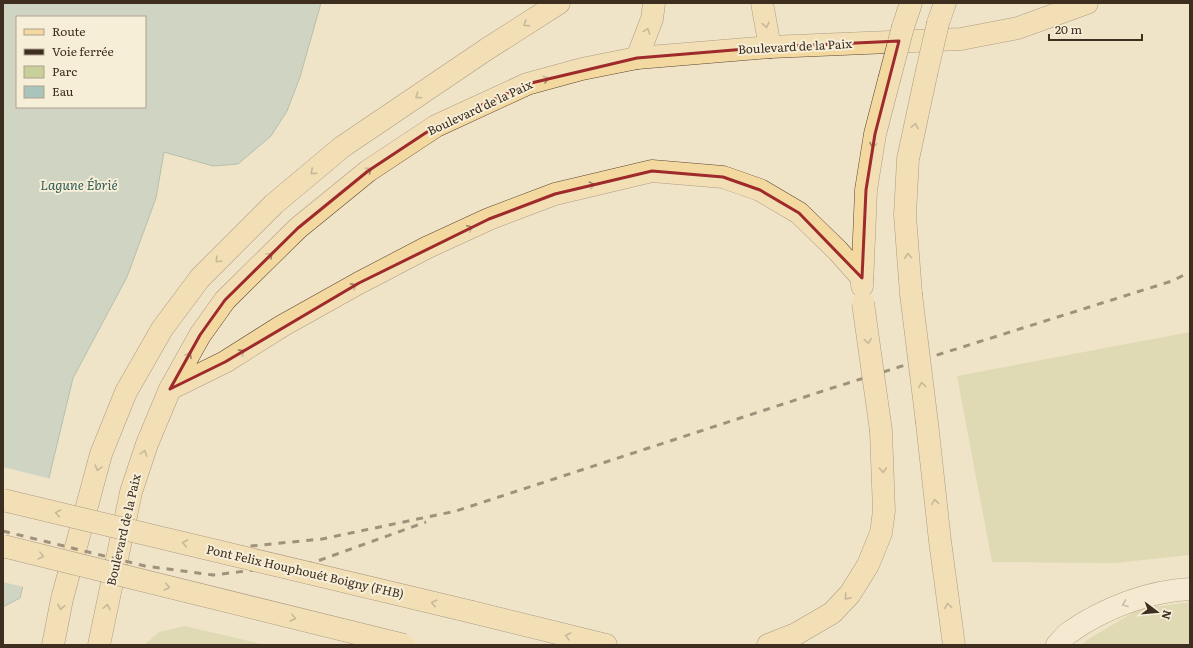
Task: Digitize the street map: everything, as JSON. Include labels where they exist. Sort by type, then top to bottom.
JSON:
[{"type":"main road","points":[[53,645],[62,600],[82,521],[102,454],[126,392],[162,329],[200,278],[274,204],[342,147],[487,49],[559,3]]},
{"type":"main road","points":[[637,58],[652,19],[654,3]]},
{"type":"main road","points":[[762,3],[770,47]]},
{"type":"main road","points":[[768,645],[796,634],[832,613],[850,594],[868,565],[881,533],[884,511],[881,431],[863,302],[862,278],[866,190],[875,134],[902,27],[911,3]]},
{"type":"main road","points":[[945,3],[938,23],[908,159],[905,215],[911,294],[940,541],[954,645]]},
{"type":"main road","name":"Boulevard de la Paix","points":[[99,645],[131,492],[147,444],[170,389],[200,335],[225,300],[298,228],[368,171],[436,126],[526,84],[582,69],[637,58],[770,47],[961,39],[1018,28],[1087,3]]},
{"type":"main road","points":[[170,389],[225,362],[282,326],[359,283],[426,248],[489,218],[555,194],[652,171],[723,177],[760,190],[799,213],[838,251],[862,278]]},
{"type":"main road","name":"Pont Felix Houphouét Boigny (FHB)","points":[[3,500],[606,645]]},
{"type":"main road","points":[[3,546],[404,645]]},
{"type":"main road","points":[[1057,645],[1069,633],[1103,612],[1137,599],[1177,589],[1190,589]]},
{"type":"highlighted area","points":[[899,41],[875,134],[866,190],[862,278],[799,213],[760,190],[723,177],[652,171],[555,194],[489,219],[359,283],[225,362],[170,389],[200,335],[225,300],[298,228],[368,171],[436,126],[527,84],[637,58],[770,47]]},
{"type":"green space","points":[[1190,332],[1190,555],[1115,563],[992,562],[957,376]]},
{"type":"green space","points":[[1190,602],[1190,645],[1082,645],[1087,640],[1139,609]]},
{"type":"green space","points":[[185,626],[266,645],[144,645],[159,632]]},
{"type":"water","name":"Lagune Ébrié","points":[[3,3],[321,3],[300,77],[287,111],[271,136],[238,164],[213,166],[164,152],[156,198],[127,277],[73,378],[20,598],[3,607]]},
{"type":"pier","points":[[3,467],[51,479],[24,587],[3,582]]},
{"type":"railway","points":[[3,507],[151,543],[241,547],[322,539],[456,511],[826,390],[1172,281],[1190,272]]},
{"type":"railway","points":[[3,531],[145,566],[213,575],[312,563],[426,522]]}]
